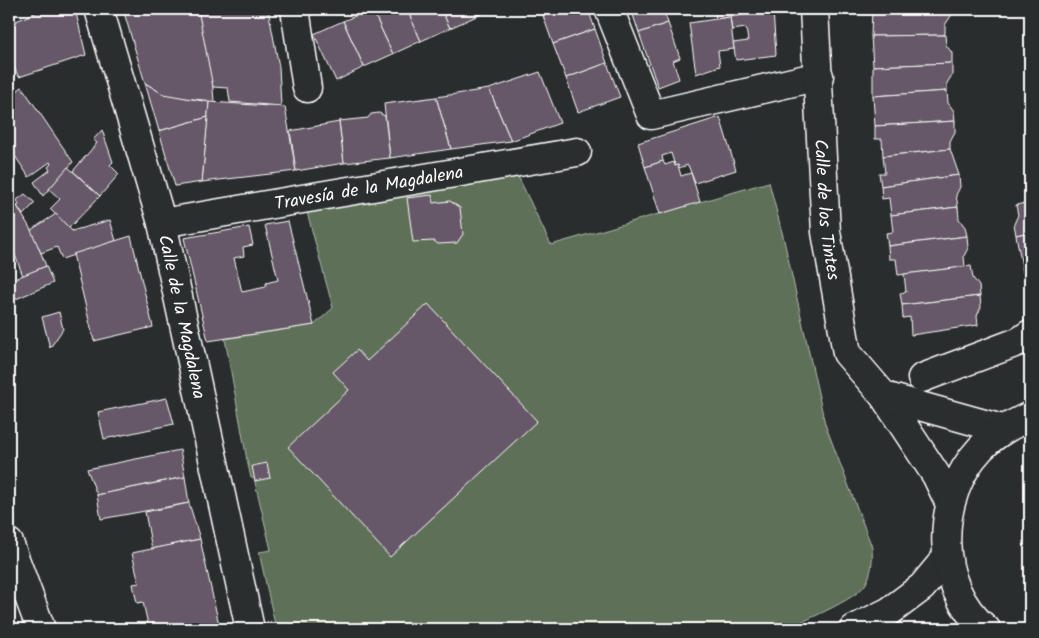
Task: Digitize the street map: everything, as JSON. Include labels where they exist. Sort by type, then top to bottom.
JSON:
[{"type":"street","name":"Calle de la Magdalena","points":[[99,9],[162,222],[250,629]]},
{"type":"street","points":[[610,9],[651,115],[819,76]]},
{"type":"street","name":"Calle de los Tintes","points":[[814,9],[826,232],[847,353],[884,396],[936,475],[950,504]]},
{"type":"street","points":[[304,12],[308,88]]},
{"type":"street","name":"Travesía de la Magdalena","points":[[162,222],[577,152]]},
{"type":"street","points":[[922,378],[1020,341],[1030,334]]},
{"type":"street","points":[[884,396],[1002,429]]},
{"type":"street","points":[[986,629],[966,606],[954,582],[947,557],[946,531],[950,504],[961,475],[979,450],[1002,429],[1030,416]]},
{"type":"street","points":[[9,543],[41,629]]},
{"type":"street","points":[[854,629],[890,611],[922,587],[947,557]]},
{"type":"green space","points":[[517,174],[551,245],[769,182],[784,240],[825,424],[872,547],[871,571],[860,591],[841,603],[787,629],[276,629],[259,552],[271,550],[254,478],[251,478],[247,460],[225,339],[314,325],[333,308],[307,212]]},
{"type":"building","points":[[44,9],[75,9],[86,55],[19,77],[9,58],[9,24]]},
{"type":"building","points":[[123,9],[198,9],[211,67],[214,101],[172,97],[145,83]]},
{"type":"building","points":[[198,9],[268,9],[279,67],[281,106],[230,102],[228,88],[213,87]]},
{"type":"building","points":[[372,9],[393,54],[364,67],[343,21]]},
{"type":"building","points":[[372,9],[407,9],[421,41],[393,54]]},
{"type":"building","points":[[407,9],[441,9],[450,28],[421,41]]},
{"type":"building","points":[[441,9],[476,9],[479,15],[450,28]]},
{"type":"building","points":[[476,9],[491,9],[479,15]]},
{"type":"building","points":[[588,9],[595,29],[553,44],[541,10]]},
{"type":"building","points":[[631,9],[663,9],[668,23],[639,33]]},
{"type":"building","points":[[714,9],[772,9],[773,10],[716,19]]},
{"type":"building","points":[[872,9],[951,9],[951,16],[945,25],[945,35],[871,36]]},
{"type":"building","points":[[773,10],[776,55],[736,60],[733,43],[748,41],[746,28],[732,30],[730,17]]},
{"type":"building","points":[[730,17],[734,49],[718,51],[720,66],[696,74],[689,23]]},
{"type":"building","points":[[343,21],[364,67],[336,81],[314,34]]},
{"type":"building","points":[[668,23],[680,58],[673,61],[679,79],[658,87],[639,33]]},
{"type":"building","points":[[595,29],[607,63],[566,78],[553,44]]},
{"type":"building","points":[[945,35],[946,45],[952,53],[952,63],[873,66],[871,36]]},
{"type":"building","points":[[607,63],[620,97],[578,112],[566,78]]},
{"type":"building","points":[[952,63],[952,75],[947,83],[947,91],[873,96],[873,66]]},
{"type":"building","points":[[540,72],[560,123],[511,141],[489,89]]},
{"type":"building","points":[[145,83],[163,94],[209,102],[208,117],[159,131]]},
{"type":"building","points":[[22,87],[73,162],[43,196],[34,182],[50,170],[48,167],[51,164],[50,162],[29,177],[9,147],[9,97]]},
{"type":"building","points":[[489,89],[511,141],[451,149],[436,97]]},
{"type":"building","points":[[947,91],[948,103],[954,111],[955,121],[875,126],[873,96]]},
{"type":"building","points":[[436,97],[451,149],[390,158],[384,104]]},
{"type":"building","points":[[209,102],[285,107],[296,171],[202,182]]},
{"type":"building","points":[[379,113],[385,116],[390,158],[344,163],[339,121],[368,118],[371,114]]},
{"type":"building","points":[[208,117],[202,182],[175,186],[159,131]]},
{"type":"building","points":[[720,117],[736,170],[695,183],[688,165],[678,168],[678,165],[675,166],[671,153],[662,156],[663,161],[645,167],[638,143]]},
{"type":"building","points":[[955,121],[955,132],[950,141],[950,149],[883,156],[882,139],[875,139],[875,126]]},
{"type":"building","points":[[339,122],[344,163],[296,171],[290,131]]},
{"type":"building","points":[[102,130],[113,162],[110,165],[119,174],[100,196],[73,171],[97,143],[93,140]]},
{"type":"building","points":[[950,149],[959,175],[881,186],[879,173],[885,173],[883,156]]},
{"type":"building","points":[[663,161],[665,165],[674,162],[675,166],[678,165],[681,176],[691,173],[700,202],[660,214],[645,167]]},
{"type":"building","points":[[68,167],[100,196],[69,228],[50,209],[60,199],[49,189]]},
{"type":"building","points":[[959,175],[960,187],[956,195],[958,207],[891,215],[889,198],[882,199],[881,186]]},
{"type":"building","points":[[25,194],[35,203],[23,215],[17,206],[19,205],[17,200]]},
{"type":"building","points":[[432,195],[433,203],[450,201],[460,208],[463,234],[457,243],[413,242],[407,198]]},
{"type":"building","points":[[1030,202],[1030,232],[1016,235],[1014,224],[1018,215],[1016,205]]},
{"type":"building","points":[[17,206],[34,235],[46,266],[23,276],[9,239],[9,209]]},
{"type":"building","points":[[958,207],[959,219],[965,227],[967,236],[888,246],[886,233],[893,232],[891,215]]},
{"type":"building","points":[[56,214],[72,231],[110,220],[116,241],[62,259],[57,247],[41,253],[31,230]]},
{"type":"building","points":[[288,221],[314,325],[208,341],[184,238],[249,227],[253,245],[243,247],[244,256],[234,258],[242,292],[266,287],[266,283],[278,280],[265,225]]},
{"type":"building","points":[[1030,232],[1029,290],[1026,287],[1016,235]]},
{"type":"building","points":[[131,236],[153,327],[94,341],[73,254]]},
{"type":"building","points":[[967,236],[968,248],[964,256],[965,267],[898,275],[896,259],[889,259],[888,246]]},
{"type":"building","points":[[46,266],[53,283],[9,302],[9,281]]},
{"type":"building","points":[[971,266],[973,278],[979,286],[980,296],[902,305],[900,293],[906,292],[904,274]]},
{"type":"building","points":[[980,296],[981,307],[977,316],[978,325],[911,335],[910,317],[903,318],[902,305]]},
{"type":"building","points":[[428,304],[537,421],[390,557],[288,447],[349,390],[333,372],[357,350],[367,361]]},
{"type":"building","points":[[59,312],[63,329],[50,348],[42,317]]},
{"type":"building","points":[[9,329],[14,340],[9,342]]},
{"type":"building","points":[[167,398],[174,424],[104,439],[98,412]]},
{"type":"building","points":[[180,450],[185,477],[97,495],[87,469]]},
{"type":"building","points":[[267,463],[270,478],[255,481],[252,466]]},
{"type":"building","points":[[185,477],[189,503],[101,519],[97,495]]},
{"type":"building","points":[[189,503],[200,539],[152,549],[145,512]]},
{"type":"building","points":[[200,539],[220,629],[149,629],[143,602],[137,603],[133,584],[139,583],[132,553]]}]
